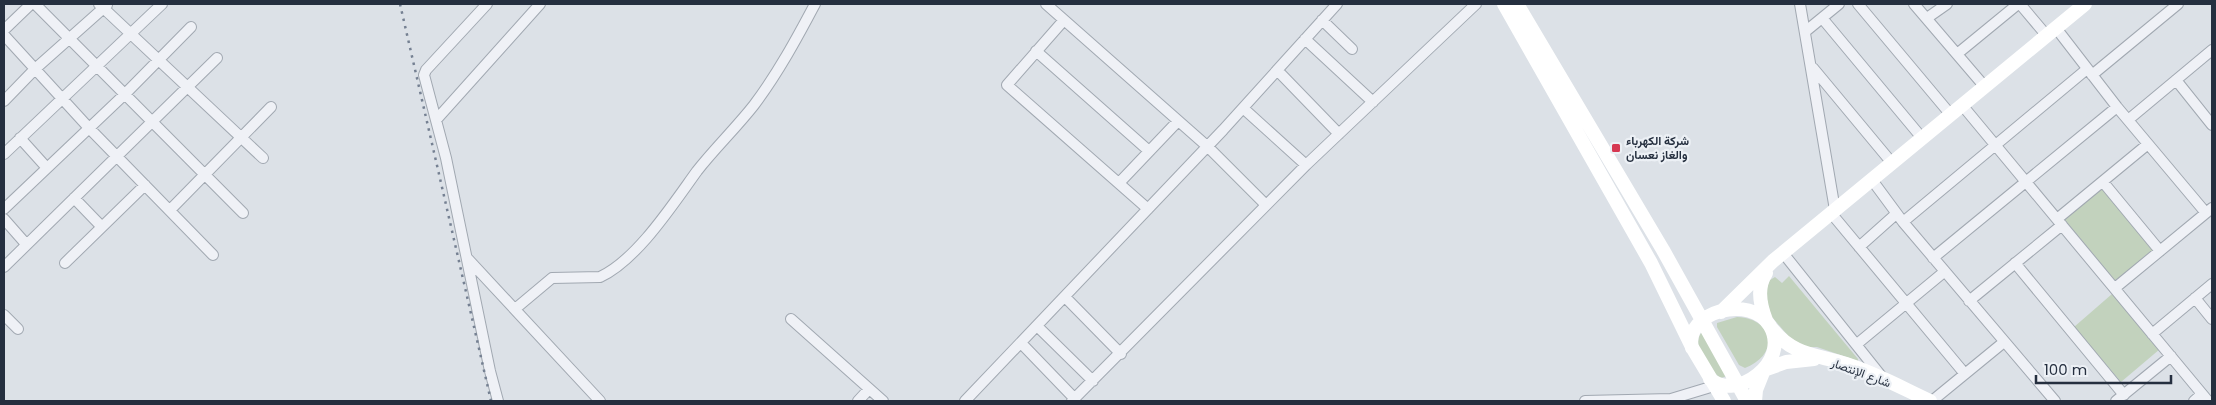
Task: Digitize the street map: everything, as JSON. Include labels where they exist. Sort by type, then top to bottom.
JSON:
[{"type":"main road","points":[[1504,4],[1651,264],[1693,349],[1724,401]]},
{"type":"main road","points":[[1518,4],[1663,250],[1747,401]]},
{"type":"main road","points":[[1721,312],[1778,257],[2085,4]]},
{"type":"main road","points":[[1711,381],[1720,386],[1738,384],[1756,376],[1771,361],[1775,347],[1760,304],[1760,288],[1763,278],[1778,257]]},
{"type":"main road","points":[[1693,349],[1692,333],[1702,321],[1734,308],[1748,309],[1768,323],[1786,344],[1806,354],[1820,358]]},
{"type":"main road","points":[[1755,401],[1756,390],[1764,370],[1786,362],[1820,358]]},
{"type":"main road","name":"شارع الإنتصار","points":[[1820,358],[1846,364],[1931,401]]},
{"type":"street","points":[[4,30],[31,4]]},
{"type":"street","points":[[35,4],[243,214]]},
{"type":"street","points":[[4,154],[162,4]]},
{"type":"street","points":[[488,4],[425,71],[425,81],[446,158],[490,371],[498,401]]},
{"type":"street","points":[[436,120],[540,4]]},
{"type":"street","points":[[514,309],[549,279],[600,277],[635,250],[675,203],[698,170],[758,99],[777,72],[815,4]]},
{"type":"street","points":[[1046,4],[1208,147],[1266,205]]},
{"type":"street","points":[[965,401],[1208,147],[1337,4]]},
{"type":"street","points":[[1021,343],[1074,400],[1306,165],[1476,4]]},
{"type":"street","points":[[1800,4],[1806,31],[1833,212],[1859,247],[1965,374]]},
{"type":"street","points":[[1806,31],[1839,4]]},
{"type":"street","points":[[1858,4],[1951,115]]},
{"type":"street","points":[[1914,4],[1985,86]]},
{"type":"street","points":[[1926,18],[1947,4]]},
{"type":"street","points":[[1957,54],[2019,4],[2052,32],[2090,72],[2148,144],[2209,211],[2114,288]]},
{"type":"street","points":[[1859,247],[1996,145],[2178,4]]},
{"type":"street","points":[[4,101],[35,69],[104,5],[158,60],[263,158]]},
{"type":"street","points":[[1822,18],[1922,138]]},
{"type":"street","points":[[1064,20],[1007,85],[1148,209]]},
{"type":"street","points":[[1322,20],[1352,49]]},
{"type":"street","points":[[4,209],[125,94],[191,27]]},
{"type":"street","points":[[4,35],[89,128],[213,255]]},
{"type":"street","points":[[1305,38],[1372,102]]},
{"type":"street","points":[[2128,120],[2212,50]]},
{"type":"street","points":[[1036,51],[1150,151]]},
{"type":"street","points":[[4,267],[217,58]]},
{"type":"street","points":[[1811,66],[1892,163]]},
{"type":"street","points":[[1277,70],[1339,134]]},
{"type":"street","points":[[2176,80],[2212,125]]},
{"type":"street","points":[[1962,105],[2205,398],[2194,401]]},
{"type":"street","points":[[1933,258],[2117,106]]},
{"type":"street","points":[[170,210],[206,176],[271,107]]},
{"type":"street","points":[[1243,108],[1306,165]]},
{"type":"street","points":[[1118,183],[1178,121]]},
{"type":"street","points":[[20,138],[47,168]]},
{"type":"street","points":[[1970,301],[2148,144]]},
{"type":"street","points":[[1872,180],[1944,272],[2055,401]]},
{"type":"street","points":[[2103,182],[2160,251]]},
{"type":"street","points":[[65,263],[145,185]]},
{"type":"street","points":[[74,198],[102,227]]},
{"type":"street","points":[[4,219],[26,244]]},
{"type":"street","points":[[1778,257],[1857,344],[1885,380]]},
{"type":"street","points":[[467,258],[600,401]]},
{"type":"street","points":[[2015,263],[2120,398],[2171,356]]},
{"type":"street","points":[[1857,344],[1944,272]]},
{"type":"street","points":[[2152,334],[2212,284]]},
{"type":"street","points":[[1065,297],[1121,354]]},
{"type":"street","points":[[2195,298],[2212,319]]},
{"type":"street","points":[[4,315],[18,329]]},
{"type":"street","points":[[791,319],[883,401]]},
{"type":"street","points":[[1037,326],[1093,381]]},
{"type":"street","points":[[1931,401],[2004,342]]},
{"type":"street","points":[[1585,401],[1671,399],[1711,381]]},
{"type":"street","points":[[858,401],[869,389]]},
{"type":"green space","points":[[2102,187],[2154,250],[2115,281],[2063,218]]},
{"type":"green space","points":[[1789,276],[1858,361],[1817,347],[1806,347],[1790,338],[1771,316],[1765,292],[1770,280],[1775,277],[1782,283]]},
{"type":"green space","points":[[2112,294],[2160,349],[2121,382],[2074,327]]},
{"type":"green space","points":[[1737,317],[1750,319],[1759,324],[1765,330],[1768,338],[1768,346],[1764,354],[1756,362],[1745,368],[1739,365],[1717,327],[1717,323]]},
{"type":"green space","points":[[1701,333],[1703,333],[1727,376],[1721,378],[1716,375],[1703,358],[1698,345]]},
{"type":"railway","points":[[400,4],[491,401]]},
{"type":"place","name":"شركة الكهرباء والغاز نعسان","points":[[1616,148]]}]
